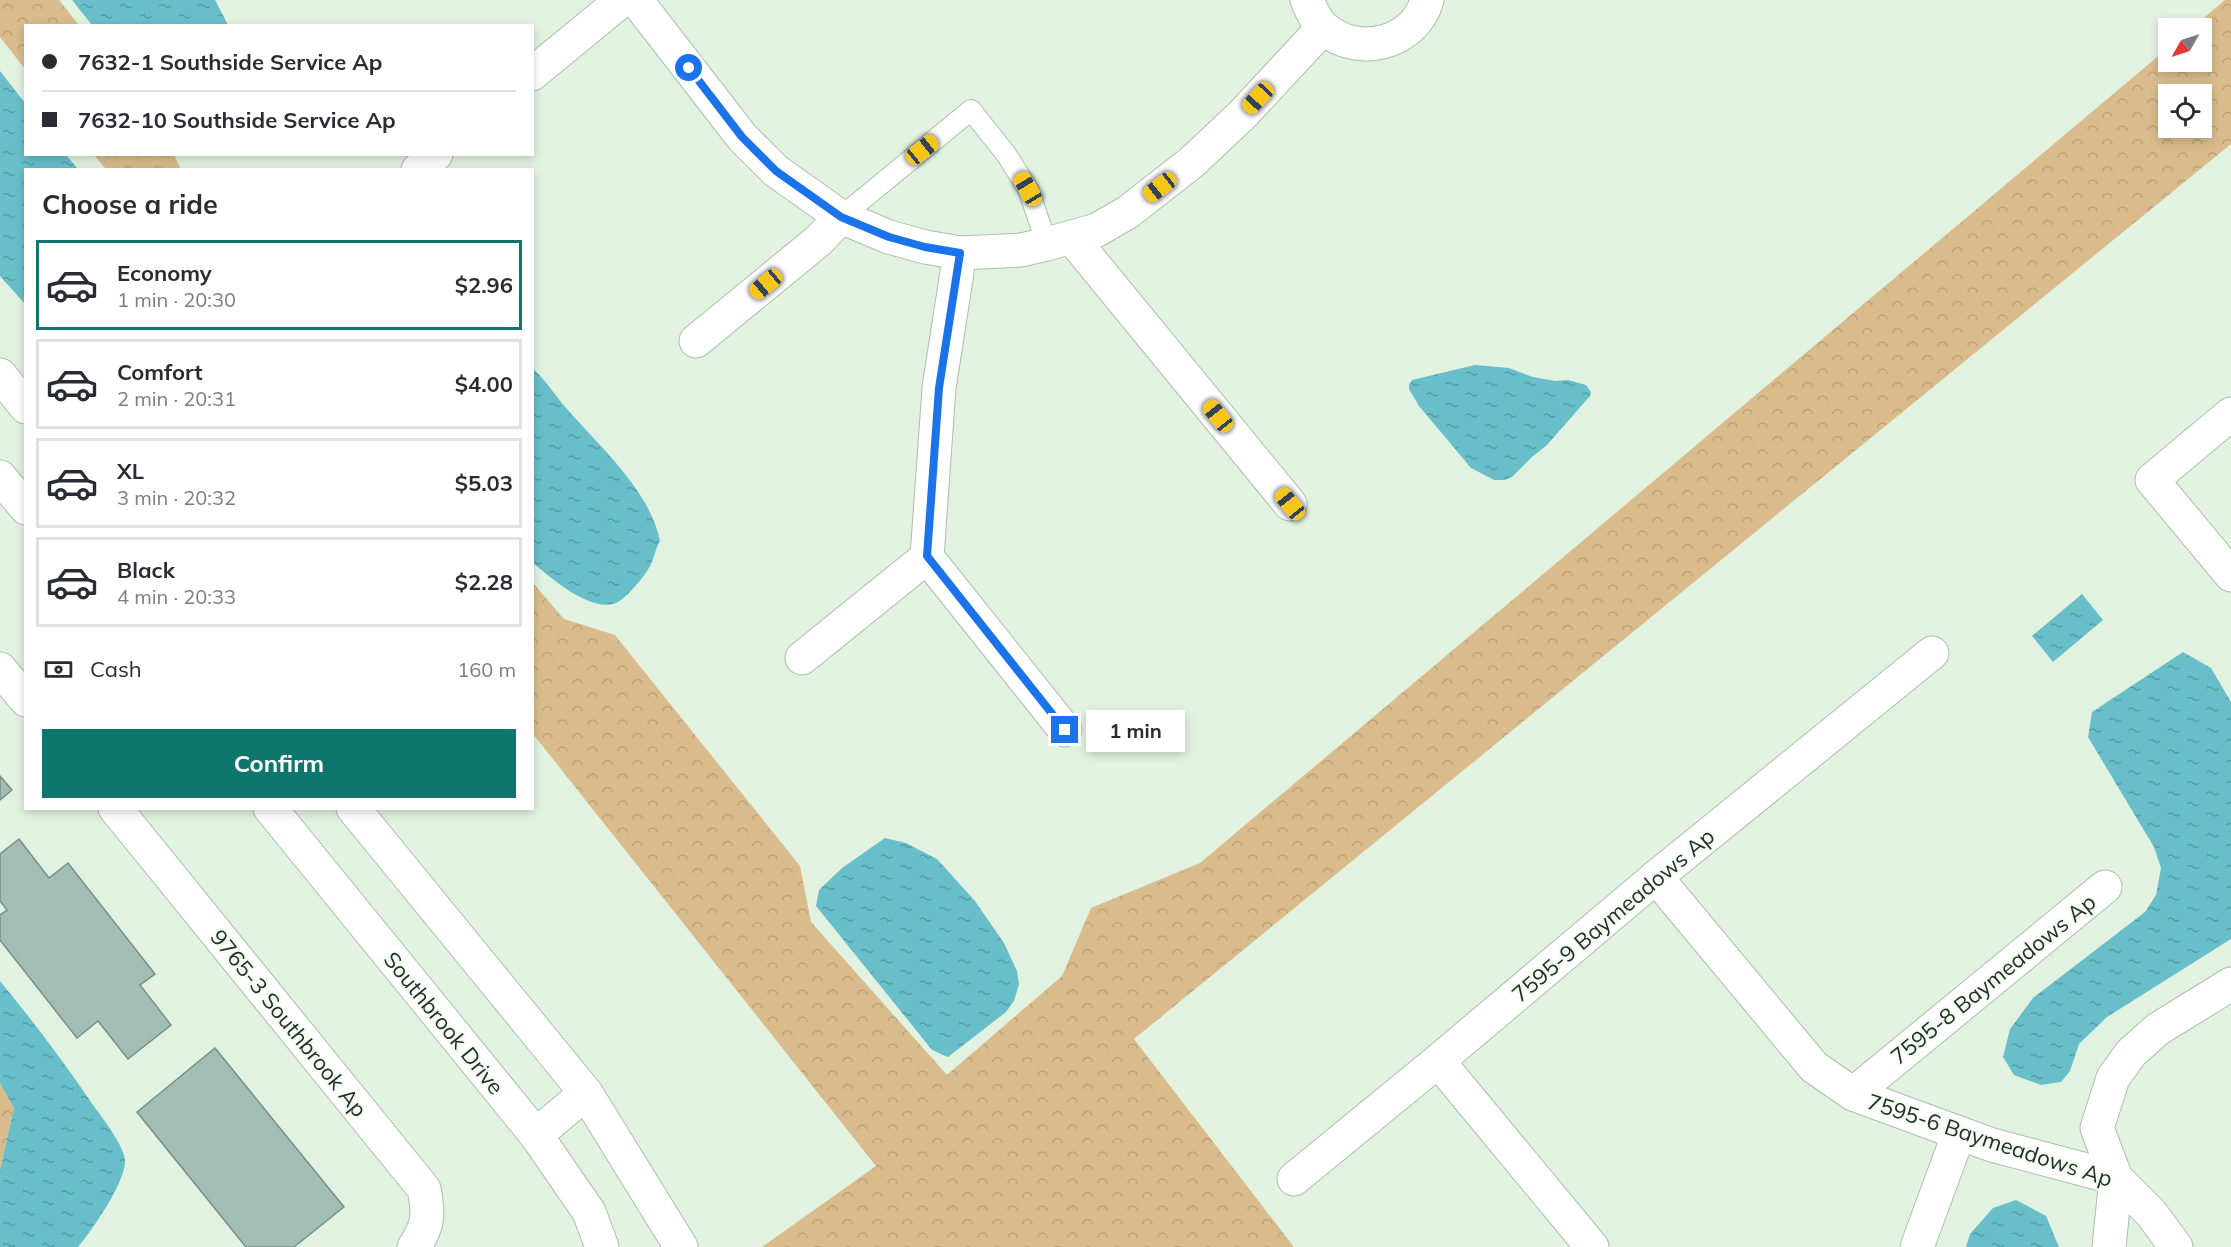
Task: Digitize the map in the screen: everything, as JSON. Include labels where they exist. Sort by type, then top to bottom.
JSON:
[{"type":"street","points":[[534,72],[622,0]]},
{"type":"street","points":[[636,0],[742,137],[776,171],[841,217],[889,237],[925,247],[960,253],[1021,250],[1060,241],[1097,230],[1128,212],[1192,162],[1242,115],[1323,28]]},
{"type":"street","points":[[1307,0],[1312,13],[1323,28],[1340,39],[1359,45],[1380,44],[1398,36],[1414,24],[1427,0]]},
{"type":"street","points":[[420,168],[434,156]]},
{"type":"street","points":[[696,341],[818,241],[841,217]]},
{"type":"street","points":[[1060,241],[1290,504]]},
{"type":"street","points":[[960,253],[939,388],[927,556],[1065,730]]},
{"type":"street","points":[[0,375],[24,405]]},
{"type":"street","points":[[2231,414],[2152,480],[2231,575]]},
{"type":"street","points":[[0,477],[24,506]]},
{"type":"street","points":[[802,658],[927,556]]},
{"type":"street","name":"7595-9 Baymeadows Ap","points":[[1294,1179],[1656,877],[1932,653]]},
{"type":"street","points":[[0,669],[24,698]]},
{"type":"street","name":"9765-3 Southbrook Ap","points":[[118,810],[424,1189],[428,1213],[424,1233],[414,1247]]},
{"type":"street","name":"Southbrook Drive","points":[[272,810],[536,1135],[589,1212],[602,1247]]},
{"type":"street","points":[[356,810],[586,1093],[681,1247]]},
{"type":"street","name":"7595-6 Baymeadows Ap","points":[[1656,877],[1814,1067],[1853,1094],[1992,1145],[2115,1178],[2151,1213],[2176,1247]]},
{"type":"street","name":"7595-8 Baymeadows Ap","points":[[1853,1094],[2105,887]]},
{"type":"street","points":[[2109,1247],[2115,1178],[2097,1128],[2113,1078],[2131,1053],[2158,1029],[2231,984]]},
{"type":"street","points":[[1438,1061],[1592,1247]]},
{"type":"street","points":[[536,1135],[586,1093]]},
{"type":"street","points":[[1917,1247],[1959,1133]]},
{"type":"lane","points":[[841,217],[971,110],[1006,154],[1060,241]]},
{"type":"green space","points":[[0,0],[59,0],[78,24],[24,24],[24,68],[0,37]]},
{"type":"green space","points":[[2225,0],[2231,0],[2231,144],[1134,1039],[1294,1247],[762,1247],[876,1166],[534,735],[534,584],[564,619],[615,635],[800,866],[811,922],[947,1075],[1062,976],[1091,908],[1200,863],[2158,56],[2158,72],[2212,72],[2212,18],[2204,18]]},
{"type":"green space","points":[[95,156],[174,156],[180,168],[105,168]]},
{"type":"green space","points":[[0,1083],[14,1108],[0,1170]]},
{"type":"water","points":[[72,0],[215,0],[227,24],[91,24]]},
{"type":"water","points":[[0,71],[24,102],[24,156],[67,156],[77,168],[24,168],[24,303],[0,276]]},
{"type":"water","points":[[1475,365],[1509,368],[1533,377],[1555,381],[1568,380],[1586,385],[1591,392],[1590,396],[1547,445],[1512,477],[1505,480],[1494,480],[1471,468],[1419,406],[1409,389],[1412,380]]},
{"type":"water","points":[[534,370],[623,471],[646,505],[655,523],[660,541],[645,574],[618,602],[608,605],[597,604],[561,585],[534,564]]},
{"type":"water","points":[[2082,594],[2103,620],[2053,662],[2032,636]]},
{"type":"water","points":[[2183,652],[2211,668],[2231,702],[2231,939],[2107,1017],[2079,1044],[2070,1071],[2061,1082],[2041,1085],[2014,1075],[2003,1057],[2010,1029],[2033,998],[2145,912],[2156,895],[2161,868],[2154,847],[2088,737],[2092,712]]},
{"type":"water","points":[[885,838],[906,843],[937,859],[975,901],[1004,943],[1017,971],[1019,984],[1014,1001],[1006,1012],[948,1057],[932,1050],[816,906],[819,890],[842,868]]},
{"type":"water","points":[[0,981],[71,1073],[112,1132],[124,1154],[124,1169],[114,1193],[78,1247],[0,1247],[0,1170],[14,1108],[0,1083]]},
{"type":"water","points":[[2016,1200],[2046,1216],[2059,1247],[1966,1247],[1970,1234],[1993,1208]]},
{"type":"building","points":[[0,776],[12,790],[0,800]]},
{"type":"building","points":[[19,839],[49,878],[68,863],[155,974],[140,985],[171,1025],[128,1059],[98,1021],[77,1038],[0,940],[0,915],[7,910],[0,901],[0,854]]},
{"type":"building","points":[[215,1048],[344,1207],[294,1247],[246,1247],[137,1112]]},
{"type":"route","points":[[689,68],[742,137],[776,171],[841,217],[889,237],[925,247],[960,253],[939,388],[927,556],[1065,730]]}]
